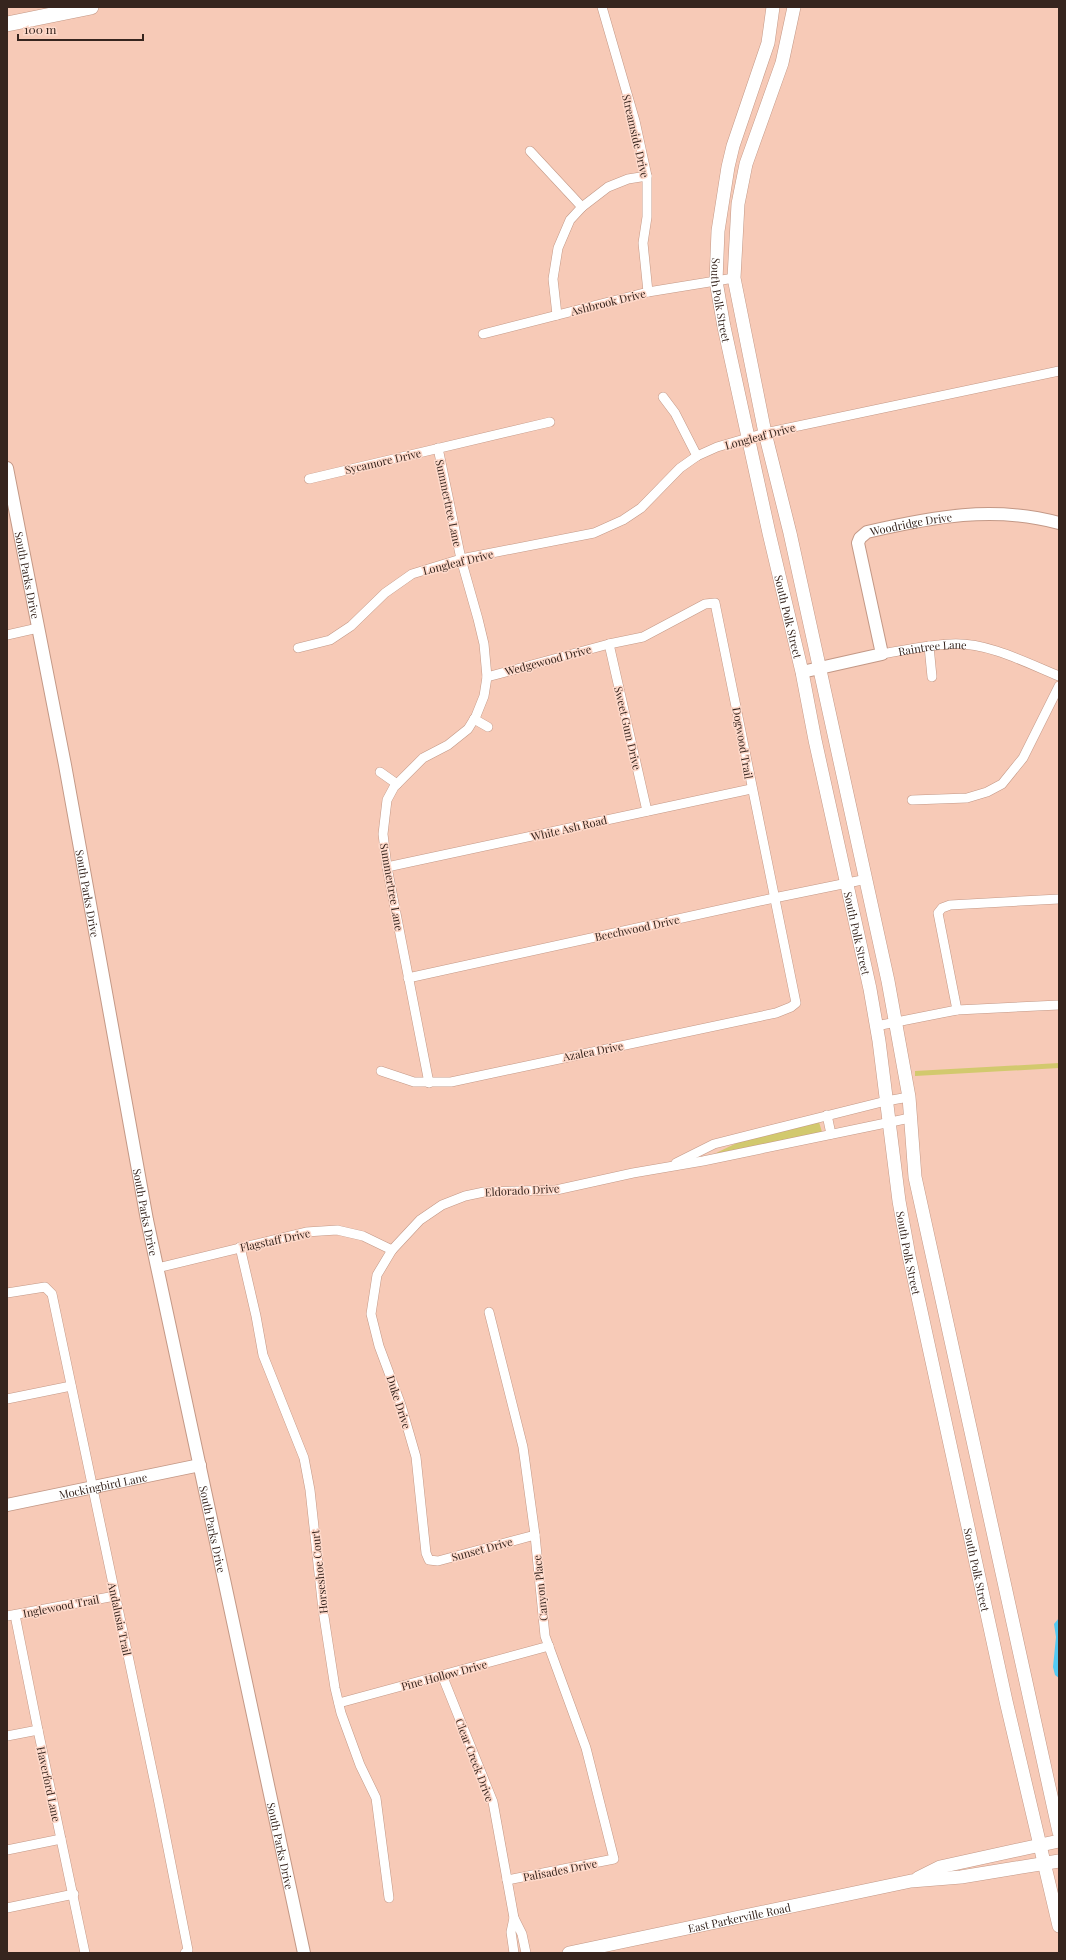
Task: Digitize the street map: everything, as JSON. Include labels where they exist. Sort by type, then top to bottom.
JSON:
[{"type":"main road","points":[[7,24],[91,7]]},
{"type":"main road","name":"South Polk Street","points":[[773,7],[768,43],[733,146],[728,167],[718,231],[716,281],[724,327],[749,436],[769,534],[802,672],[876,1026],[910,1262],[1039,1846],[1059,1926]]},
{"type":"main road","name":"South Polk Street","points":[[794,7],[782,64],[746,164],[738,204],[734,278],[765,433],[790,533],[867,880],[908,1097],[915,1177],[1059,1832]]},
{"type":"main road","name":"East Parkerville Road","points":[[911,1881],[940,1867],[1059,1841]]},
{"type":"main road","name":"East Parkerville Road","points":[[569,1953],[911,1881],[961,1877],[1059,1861]]},
{"type":"street","name":"Streamside Drive","points":[[602,7],[635,121],[647,176],[647,217],[643,243],[648,292]]},
{"type":"street","points":[[530,151],[582,207]]},
{"type":"street","points":[[557,315],[553,278],[558,248],[570,220],[582,207],[608,187],[628,179],[647,176]]},
{"type":"street","name":"Ashbrook Drive","points":[[483,334],[648,292],[734,278]]},
{"type":"street","name":"Longleaf Drive","points":[[298,648],[330,640],[352,626],[385,593],[412,574],[461,559],[594,533],[623,520],[641,508],[680,468],[697,456],[749,436],[1059,371]]},
{"type":"street","points":[[663,397],[675,413],[697,456]]},
{"type":"street","name":"Sycamore Drive","points":[[309,479],[550,422]]},
{"type":"street","name":"Summertree Lane","points":[[429,1083],[387,867],[383,834],[387,800],[397,784],[423,758],[448,745],[468,729],[484,696],[487,677],[484,644],[461,559],[438,448]]},
{"type":"street","name":"South Parks Drive","points":[[7,468],[157,1268],[304,1953]]},
{"type":"street","name":"Woodridge Drive","points":[[882,654],[858,543],[860,538],[867,532],[944,516],[981,513],[1035,516],[1059,523]]},
{"type":"street","name":"Dogwood Trail","points":[[609,644],[643,637],[705,604],[715,603],[720,618],[751,789],[794,995]]},
{"type":"street","points":[[7,635],[38,628]]},
{"type":"street","name":"Wedgewood Drive","points":[[487,677],[609,644]]},
{"type":"street","name":"Sweet Gum Drive","points":[[609,644],[647,811]]},
{"type":"street","name":"Raintree Lane","points":[[802,672],[882,654],[929,646],[952,644],[969,645],[1008,655],[1059,676]]},
{"type":"street","points":[[929,646],[932,677]]},
{"type":"street","points":[[912,800],[967,798],[987,792],[1002,784],[1023,758],[1059,686]]},
{"type":"street","points":[[474,719],[488,727]]},
{"type":"street","points":[[380,772],[397,784]]},
{"type":"street","name":"White Ash Road","points":[[387,867],[751,789]]},
{"type":"street","name":"Beechwood Drive","points":[[408,978],[774,898],[867,880]]},
{"type":"street","points":[[957,1010],[938,913],[942,908],[950,905],[1059,899]]},
{"type":"street","name":"Azalea Drive","points":[[381,1071],[414,1082],[451,1082],[776,1013],[796,1003],[794,995]]},
{"type":"street","points":[[876,1026],[957,1010],[1059,1005]]},
{"type":"street","name":"Eldorado Drive","points":[[669,1167],[714,1144],[886,1100],[908,1097]]},
{"type":"street","points":[[827,1115],[831,1134]]},
{"type":"street","name":"Eldorado Drive","points":[[392,1250],[420,1220],[442,1205],[466,1196],[484,1192],[556,1190],[910,1118]]},
{"type":"street","name":"Flagstaff Drive","points":[[157,1268],[306,1232],[337,1230],[363,1236],[392,1250]]},
{"type":"street","name":"Horseshoe Court","points":[[240,1247],[256,1316],[263,1355],[304,1458],[310,1490],[323,1610],[338,1703],[360,1765],[376,1798],[389,1898]]},
{"type":"street","name":"Duke Drive","points":[[392,1250],[377,1275],[371,1314],[379,1346],[401,1405],[416,1457],[426,1553],[429,1560]]},
{"type":"street","name":"Andalusia Trail","points":[[7,1293],[45,1287],[52,1294],[182,1919],[188,1950],[185,1953]]},
{"type":"street","name":"Canyon Place","points":[[489,1312],[523,1447],[535,1535],[545,1636],[586,1748],[614,1860]]},
{"type":"street","points":[[7,1399],[70,1386]]},
{"type":"street","name":"Mockingbird Lane","points":[[7,1505],[200,1465]]},
{"type":"street","name":"Sunset Drive","points":[[429,1560],[438,1561],[535,1535]]},
{"type":"street","name":"Inglewood Trail","points":[[11,1616],[115,1596]]},
{"type":"street","name":"Haverford Lane","points":[[11,1616],[38,1730],[86,1953]]},
{"type":"street","name":"Pine Hollow Drive","points":[[338,1703],[549,1646]]},
{"type":"street","name":"Clear Creek Drive","points":[[442,1675],[493,1802],[514,1918],[522,1934],[526,1953]]},
{"type":"street","points":[[7,1736],[38,1730]]},
{"type":"street","points":[[7,1850],[61,1839]]},
{"type":"street","name":"Palisades Drive","points":[[507,1880],[614,1860]]},
{"type":"street","points":[[7,1908],[74,1894]]},
{"type":"street","name":"Clear Creek Drive","points":[[514,1918],[511,1932],[514,1953]]},
{"type":"shaded area","points":[[1059,1063],[1059,1068],[915,1076],[915,1071]]},
{"type":"shaded area","points":[[819,1122],[822,1132],[714,1154],[743,1140]]},
{"type":"water","points":[[1059,1618],[1059,1678],[1055,1675],[1053,1667],[1056,1637],[1054,1624]]}]
